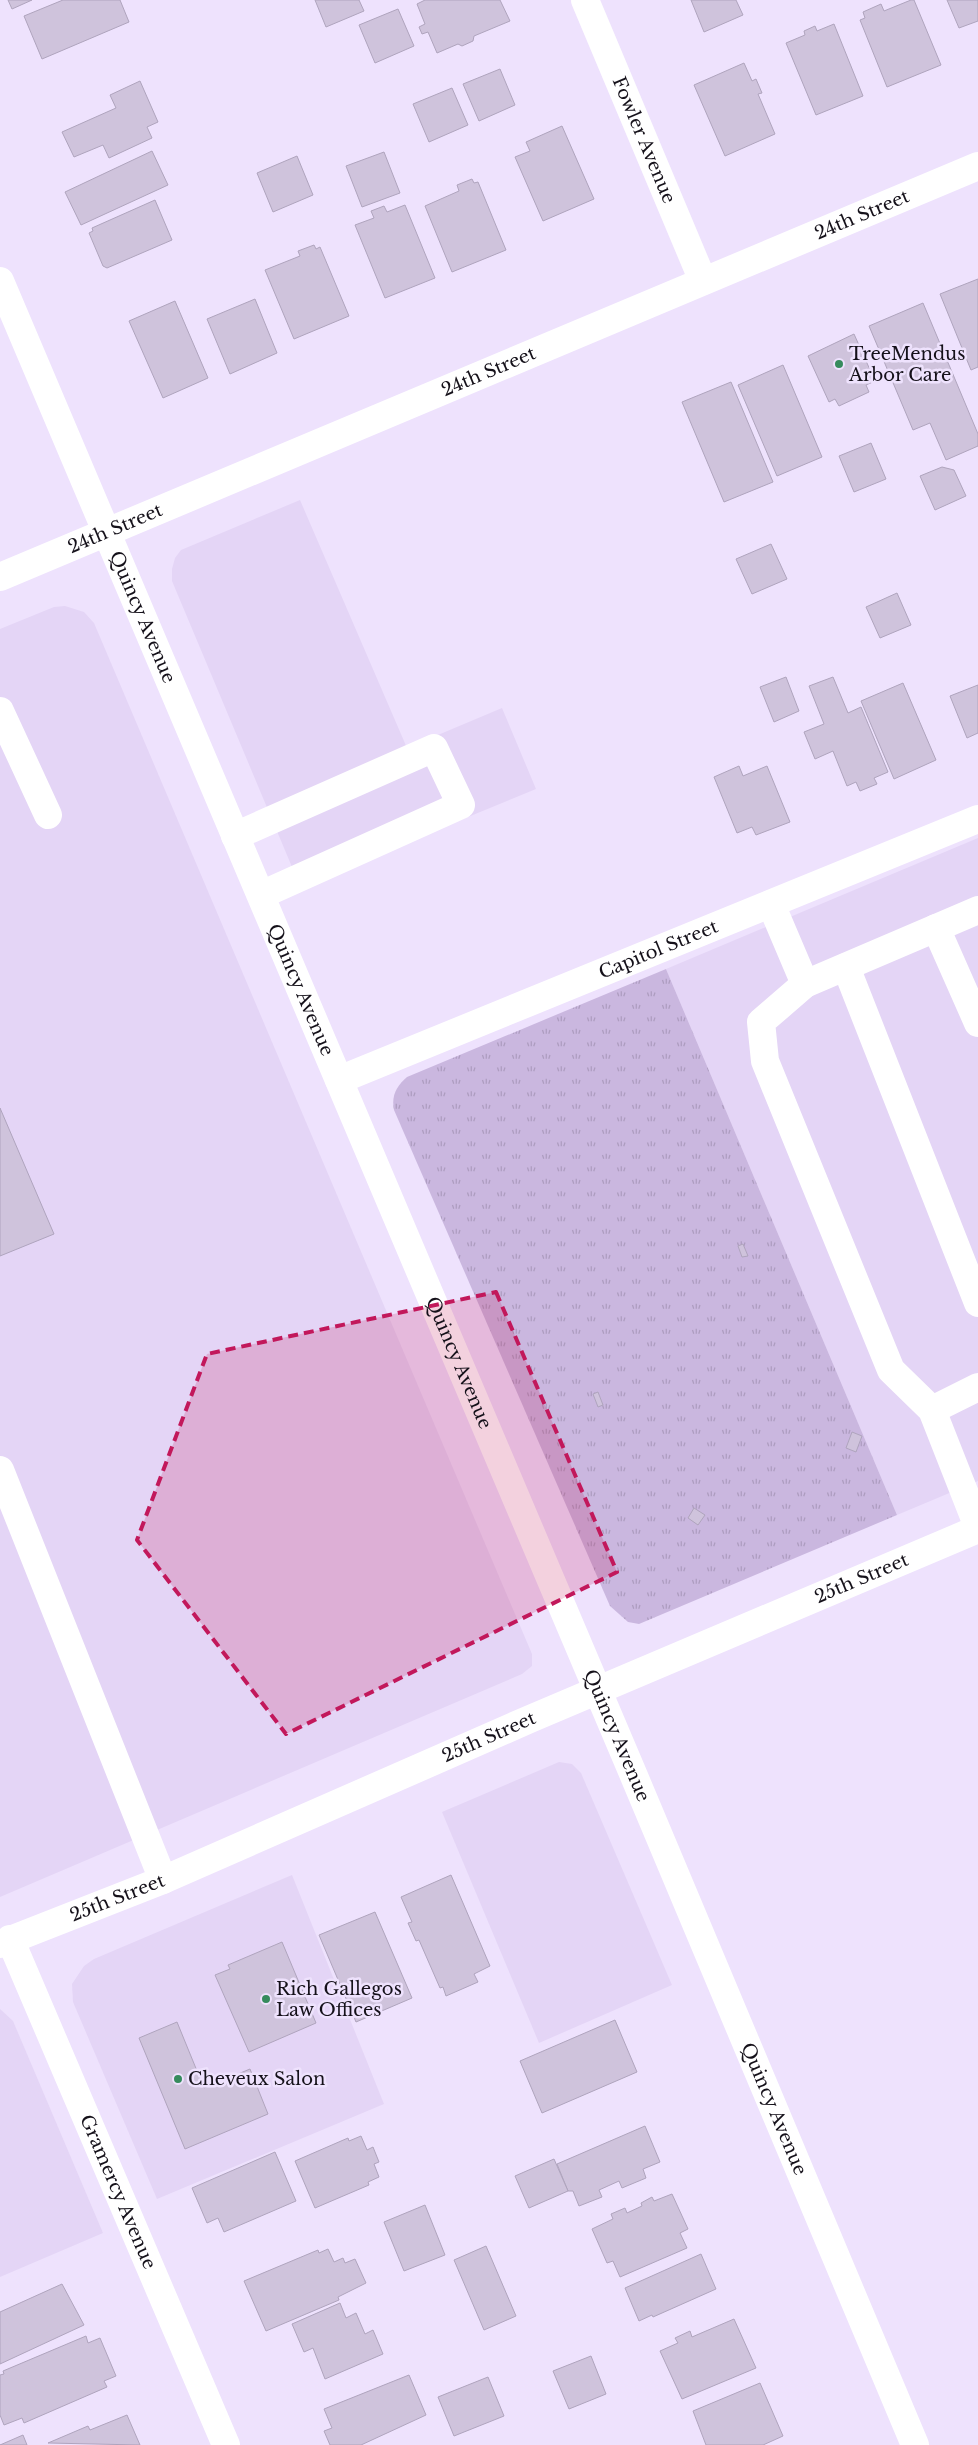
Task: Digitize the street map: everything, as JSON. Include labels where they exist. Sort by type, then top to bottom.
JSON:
[{"type":"street","name":"Fowler Avenue","points":[[585,0],[703,282]]},
{"type":"street","name":"24th Street","points":[[0,577],[978,166]]},
{"type":"street","name":"Quincy Avenue","points":[[0,281],[915,2445]]},
{"type":"street","points":[[0,711],[48,816]]},
{"type":"street","points":[[235,836],[434,748],[461,805],[261,895]]},
{"type":"street","name":"Capitol Street","points":[[339,1080],[978,820]]},
{"type":"street","points":[[771,904],[805,984]]},
{"type":"street","points":[[978,910],[805,984],[761,1022],[765,1060],[891,1370],[932,1410],[978,1528]]},
{"type":"street","points":[[936,928],[978,1023]]},
{"type":"street","points":[[846,967],[978,1303]]},
{"type":"street","points":[[932,1410],[978,1387]]},
{"type":"street","points":[[0,1470],[163,1880]]},
{"type":"street","name":"25th Street","points":[[5,1942],[163,1880],[597,1690],[978,1528]]},
{"type":"street","name":"Gramercy Avenue","points":[[5,1942],[226,2445]]},
{"type":"highlighted area","points":[[496,1292],[617,1572],[286,1734],[137,1540],[207,1354]]},
{"type":"shaded area","points":[[300,500],[407,748],[502,708],[536,789],[300,886],[172,581],[172,569],[175,558],[181,550]]},
{"type":"shaded area","points":[[65,606],[84,612],[94,623],[532,1654],[532,1666],[522,1674],[0,1897],[0,629],[54,607]]},
{"type":"shaded area","points":[[978,838],[978,1481],[897,1515],[666,969]]},
{"type":"shaded area","points":[[559,1762],[572,1764],[581,1773],[672,1985],[539,2043],[442,1812]]},
{"type":"shaded area","points":[[292,1875],[384,2104],[157,2199],[73,2002],[72,1984],[84,1966],[94,1959]]},
{"type":"shaded area","points":[[0,2009],[13,2021],[103,2233],[0,2277]]},
{"type":"green space","points":[[666,969],[897,1515],[639,1624],[628,1622],[610,1606],[394,1110],[393,1100],[398,1087],[407,1077]]},
{"type":"building","points":[[8,0],[32,0],[12,9]]},
{"type":"building","points":[[63,0],[120,0],[129,22],[42,59],[24,16]]},
{"type":"building","points":[[315,0],[359,0],[364,11],[326,27]]},
{"type":"building","points":[[425,0],[500,0],[510,21],[474,36],[473,41],[462,46],[458,44],[437,53],[428,32],[422,34],[419,27],[425,24],[417,4]]},
{"type":"building","points":[[691,0],[736,0],[743,15],[704,32]]},
{"type":"building","points":[[914,0],[941,65],[887,87],[860,20],[865,18],[863,12],[881,4],[884,11]]},
{"type":"building","points":[[947,0],[978,0],[978,21],[959,28]]},
{"type":"building","points":[[398,9],[414,46],[375,63],[359,25]]},
{"type":"building","points":[[834,24],[863,96],[816,115],[786,43],[805,35],[804,31],[815,26],[817,31]]},
{"type":"building","points":[[744,63],[752,81],[756,79],[762,93],[758,94],[775,134],[725,156],[694,85]]},
{"type":"building","points":[[500,69],[515,105],[479,121],[463,84]]},
{"type":"building","points":[[140,81],[158,122],[147,127],[152,138],[109,158],[103,145],[74,157],[62,132],[116,108],[110,95]]},
{"type":"building","points":[[452,88],[468,125],[429,142],[413,104]]},
{"type":"building","points":[[562,126],[594,199],[543,221],[515,157],[530,151],[526,142]]},
{"type":"building","points":[[152,151],[168,185],[81,225],[65,192]]},
{"type":"building","points":[[384,152],[400,193],[362,207],[346,166]]},
{"type":"building","points":[[297,156],[313,195],[273,212],[257,173]]},
{"type":"building","points":[[472,179],[474,183],[478,182],[506,250],[452,272],[425,206],[459,191],[457,185]]},
{"type":"building","points":[[155,200],[172,240],[107,268],[103,266],[89,233],[93,231],[92,228]]},
{"type":"building","points":[[405,205],[435,278],[385,298],[355,225],[374,218],[371,211],[384,206],[387,212]]},
{"type":"building","points":[[314,245],[316,249],[320,247],[349,316],[294,339],[265,270],[300,256],[298,251]]},
{"type":"building","points":[[978,279],[978,367],[971,370],[940,294]]},
{"type":"building","points":[[255,299],[277,353],[230,374],[207,319]]},
{"type":"building","points":[[175,301],[208,378],[163,398],[129,321]]},
{"type":"building","points":[[923,303],[978,434],[978,446],[946,460],[930,423],[913,430],[869,326]]},
{"type":"building","points":[[854,334],[875,381],[866,385],[869,392],[839,406],[835,399],[829,402],[808,356]]},
{"type":"building","points":[[783,365],[822,457],[777,476],[738,385]]},
{"type":"building","points":[[731,382],[773,482],[724,502],[682,402]]},
{"type":"building","points":[[871,443],[886,479],[854,492],[839,456]]},
{"type":"building","points":[[942,467],[954,470],[966,496],[935,510],[920,476]]},
{"type":"building","points":[[771,544],[787,579],[752,594],[736,559]]},
{"type":"building","points":[[897,593],[911,625],[880,638],[866,607]]},
{"type":"building","points":[[786,677],[799,711],[774,722],[760,687]]},
{"type":"building","points":[[833,677],[848,713],[861,707],[888,772],[874,778],[877,784],[860,791],[856,782],[847,786],[833,751],[815,759],[804,732],[824,724],[809,686]]},
{"type":"building","points":[[903,683],[936,760],[894,779],[861,701]]},
{"type":"building","points":[[978,685],[978,733],[967,738],[950,696]]},
{"type":"building","points":[[739,766],[743,776],[767,766],[790,822],[756,835],[752,827],[737,833],[714,777]]},
{"type":"building","points":[[0,1108],[54,1234],[0,1256]]},
{"type":"building","points":[[743,1244],[748,1256],[742,1257],[738,1246]]},
{"type":"building","points":[[598,1392],[603,1405],[598,1407],[593,1394]]},
{"type":"building","points":[[852,1432],[862,1436],[856,1452],[846,1448]]},
{"type":"building","points":[[694,1508],[705,1515],[698,1525],[688,1518]]},
{"type":"building","points":[[451,1875],[490,1966],[474,1974],[478,1982],[446,1996],[443,1987],[440,1988],[419,1940],[416,1941],[408,1923],[412,1922],[401,1897]]},
{"type":"building","points":[[375,1912],[412,1998],[356,2022],[319,1935]]},
{"type":"building","name":"Rich Gallegos Law Offices","points":[[282,1942],[316,2023],[249,2052],[215,1975],[230,1969],[228,1965]]},
{"type":"building","points":[[615,2020],[637,2072],[542,2113],[520,2061]]},
{"type":"building","name":"Cheveux Salon","points":[[177,2022],[204,2088],[250,2069],[268,2114],[185,2149],[139,2038]]},
{"type":"building","points":[[645,2126],[660,2162],[643,2169],[646,2178],[622,2188],[619,2181],[599,2190],[602,2197],[579,2206],[573,2191],[568,2191],[557,2164]]},
{"type":"building","points":[[361,2136],[367,2150],[373,2147],[379,2162],[374,2164],[379,2177],[368,2182],[369,2185],[315,2208],[295,2161],[348,2138],[349,2141]]},
{"type":"building","points":[[275,2152],[296,2201],[224,2232],[218,2218],[207,2223],[192,2188]]},
{"type":"building","points":[[554,2159],[568,2191],[529,2208],[515,2176]]},
{"type":"building","points":[[672,2194],[688,2229],[680,2233],[687,2248],[620,2277],[613,2261],[607,2263],[592,2229],[613,2219],[611,2214],[625,2208],[627,2213],[642,2206],[641,2203],[652,2197],[654,2201]]},
{"type":"building","points":[[425,2205],[445,2255],[404,2271],[384,2222]]},
{"type":"building","points":[[486,2246],[516,2316],[484,2330],[454,2260]]},
{"type":"building","points":[[328,2249],[334,2262],[343,2258],[345,2263],[355,2259],[366,2283],[338,2297],[339,2300],[266,2331],[244,2281],[318,2250],[319,2253]]},
{"type":"building","points":[[701,2254],[716,2289],[653,2317],[652,2315],[639,2321],[625,2288]]},
{"type":"building","points":[[62,2284],[84,2325],[0,2364],[0,2312]]},
{"type":"building","points":[[340,2303],[346,2318],[356,2313],[365,2334],[373,2330],[383,2354],[325,2379],[313,2348],[304,2352],[292,2324]]},
{"type":"building","points":[[734,2319],[756,2368],[682,2399],[660,2351],[678,2343],[675,2338],[690,2331],[692,2337]]},
{"type":"building","points":[[86,2336],[88,2343],[100,2338],[116,2376],[104,2381],[107,2387],[24,2423],[22,2418],[4,2425],[0,2415],[0,2375],[4,2374],[3,2371]]},
{"type":"building","points":[[591,2356],[606,2394],[569,2409],[553,2371]]},
{"type":"building","points":[[409,2375],[426,2415],[361,2445],[330,2445],[324,2431],[332,2428],[324,2409]]},
{"type":"building","points":[[488,2377],[504,2416],[454,2436],[438,2397]]},
{"type":"building","points":[[760,2383],[783,2436],[763,2445],[706,2445],[693,2411]]},
{"type":"building","points":[[127,2415],[140,2445],[48,2443],[88,2426],[90,2430]]},
{"type":"building","points":[[23,2435],[27,2445],[0,2445]]},
{"type":"place","name":"TreeMendus Arbor Care","points":[[839,364]]},
{"type":"place","name":"Rich Gallegos Law Offices","points":[[266,1999]]},
{"type":"place","name":"Cheveux Salon","points":[[178,2079]]}]
